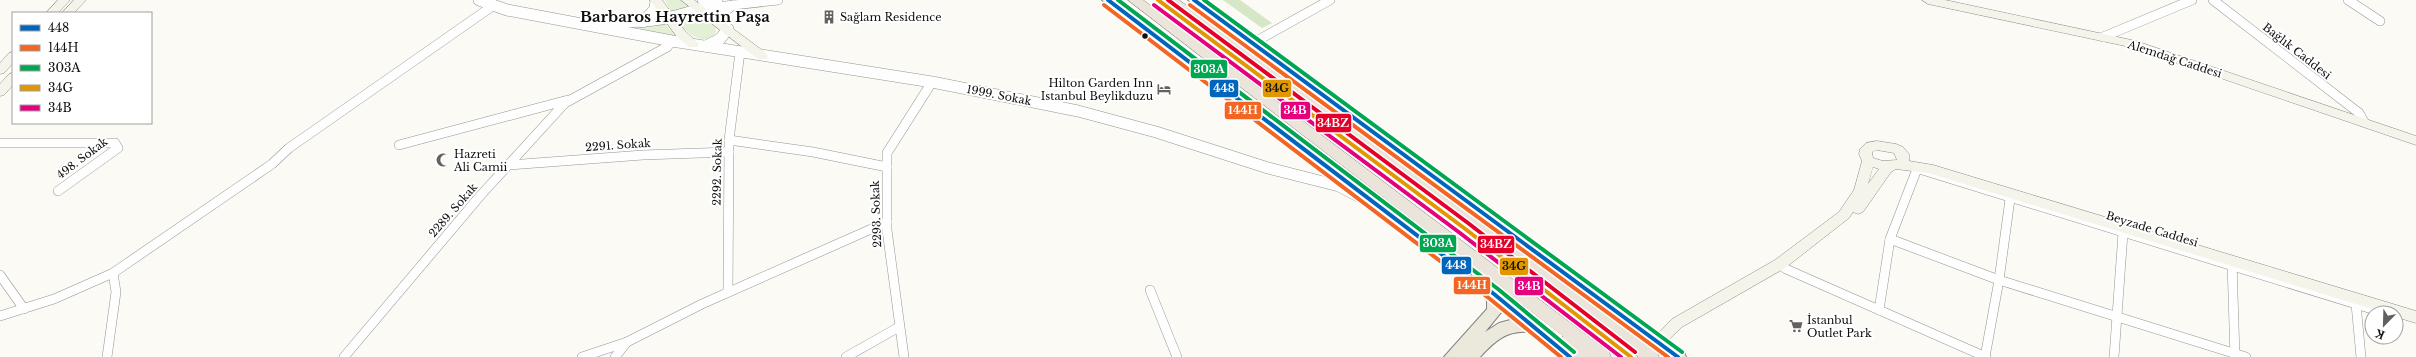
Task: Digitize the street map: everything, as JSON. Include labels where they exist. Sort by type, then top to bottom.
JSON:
[{"type":"highway","points":[[1135,0],[1486,266],[1603,357]]},
{"type":"highway","points":[[1170,0],[1658,344]]},
{"type":"highway","points":[[1486,266],[1515,296],[1586,357]]},
{"type":"main road","points":[[53,12],[64,0]]},
{"type":"main road","points":[[69,12],[80,0]]},
{"type":"main road","points":[[656,0],[681,34],[693,44]]},
{"type":"main road","points":[[687,0],[701,5],[762,56]]},
{"type":"main road","points":[[1108,0],[1375,206],[1494,294],[1570,357]]},
{"type":"main road","points":[[1194,0],[1658,344],[1678,357]]},
{"type":"main road","name":"Alemdağ Caddesi","points":[[1928,0],[2132,44],[2416,141]]},
{"type":"main road","points":[[0,70],[12,57]]},
{"type":"main road","points":[[0,92],[12,78]]},
{"type":"main road","points":[[1783,266],[1844,215],[1860,191],[1868,161],[1865,154],[1869,146],[1885,145],[1897,160],[1915,167],[2232,264],[2373,305]]},
{"type":"main road","points":[[1658,344],[1827,239],[1861,206],[1886,169],[1897,160]]},
{"type":"main road","points":[[1868,161],[1883,166],[1897,160],[2374,305]]},
{"type":"main road","points":[[1452,357],[1495,311],[1494,294]]},
{"type":"main road","points":[[2404,311],[2416,310]]},
{"type":"main road","points":[[2404,314],[2416,317]]},
{"type":"main road","points":[[1470,357],[1502,328],[1516,324],[1534,326]]},
{"type":"street","name":"1999. Sokak","points":[[479,0],[507,10],[672,41],[932,82],[1078,111],[1156,132],[1268,168],[1340,186],[1375,206]]},
{"type":"street","points":[[642,22],[655,9],[656,0]]},
{"type":"street","points":[[0,316],[54,299],[112,273],[272,164],[289,148],[494,5],[517,5],[622,24],[670,18],[701,5],[736,4],[778,0]]},
{"type":"street","points":[[1253,43],[1330,0]]},
{"type":"street","points":[[2103,38],[2192,0]]},
{"type":"street","name":"Bağlık Caddesi","points":[[2213,0],[2359,113],[2364,122]]},
{"type":"street","points":[[2348,0],[2380,21]]},
{"type":"street","points":[[706,46],[722,37],[725,26],[719,16],[736,4]]},
{"type":"street","name":"2289. Sokak","points":[[344,357],[509,164],[571,99],[667,48],[672,41]]},
{"type":"street","name":"2292. Sokak","points":[[728,292],[729,140],[740,52]]},
{"type":"street","name":"2293. Sokak","points":[[904,357],[899,327],[887,222],[887,153],[932,82]]},
{"type":"street","points":[[399,145],[571,99]]},
{"type":"street","points":[[729,140],[813,152],[887,167]]},
{"type":"street","name":"498. Sokak","points":[[0,143],[115,143],[118,148],[58,191]]},
{"type":"street","name":"2291. Sokak","points":[[509,164],[643,155],[729,152]]},
{"type":"street","points":[[1879,310],[1890,239],[1915,167]]},
{"type":"street","name":"Beyzade Caddesi","points":[[1915,167],[2123,233],[2232,264],[2364,305]]},
{"type":"street","points":[[1783,266],[1985,357],[1999,280],[2010,198]]},
{"type":"street","points":[[582,357],[627,342],[728,292],[887,222]]},
{"type":"street","points":[[2114,357],[2116,317],[2121,279],[2123,233]]},
{"type":"street","points":[[1890,239],[1999,280],[2235,355],[2246,357]]},
{"type":"street","points":[[2232,264],[2235,355]]},
{"type":"street","points":[[107,357],[116,292],[112,273]]},
{"type":"street","points":[[0,275],[24,308]]},
{"type":"street","points":[[1150,290],[1176,357]]},
{"type":"street","points":[[2356,304],[2361,357]]},
{"type":"street","name":"Beyzade Caddesi","points":[[2404,316],[2416,322]]},
{"type":"street","points":[[846,357],[899,327]]},
{"type":"street","points":[[615,357],[627,342]]},
{"type":"green space","points":[[665,0],[680,0],[691,8],[672,14]]},
{"type":"green space","points":[[1223,0],[1240,0],[1272,23],[1262,28]]},
{"type":"green space","points":[[694,15],[701,17],[716,28],[715,35],[705,39],[697,38],[681,26],[683,20]]},
{"type":"green space","points":[[665,24],[678,38],[620,27]]},
{"type":"transit line","name":"448","points":[[1108,0],[1494,294],[1570,357]]},
{"type":"transit line","name":"303A","points":[[1118,0],[1498,289],[1574,352]]},
{"type":"transit line","name":"34G","points":[[1158,0],[1464,228],[1631,357]]},
{"type":"transit line","name":"34BZ","points":[[1168,0],[1468,223],[1635,352]]},
{"type":"transit line","name":"448","points":[[1194,0],[1678,357]]},
{"type":"transit line","name":"303A","points":[[1204,0],[1682,352]]},
{"type":"transit line","name":"144H","points":[[1104,5],[1490,299],[1561,357]]},
{"type":"transit line","name":"34B","points":[[1154,5],[1460,233],[1621,357]]},
{"type":"transit line","name":"144H","points":[[1190,5],[1668,357]]},
{"type":"place","name":"Sağlam Residence","points":[[829,17]]},
{"type":"place","name":"Hilton Garden Inn Istanbul Beylikduzu","points":[[1164,89]]},
{"type":"place","name":"Hazreti Ali Camii","points":[[443,160]]},
{"type":"place","name":"İstanbul Outlet Park","points":[[1796,326]]},
{"type":"district","name":"Barbaros Hayrettin Paşa","points":[[675,16]]}]
